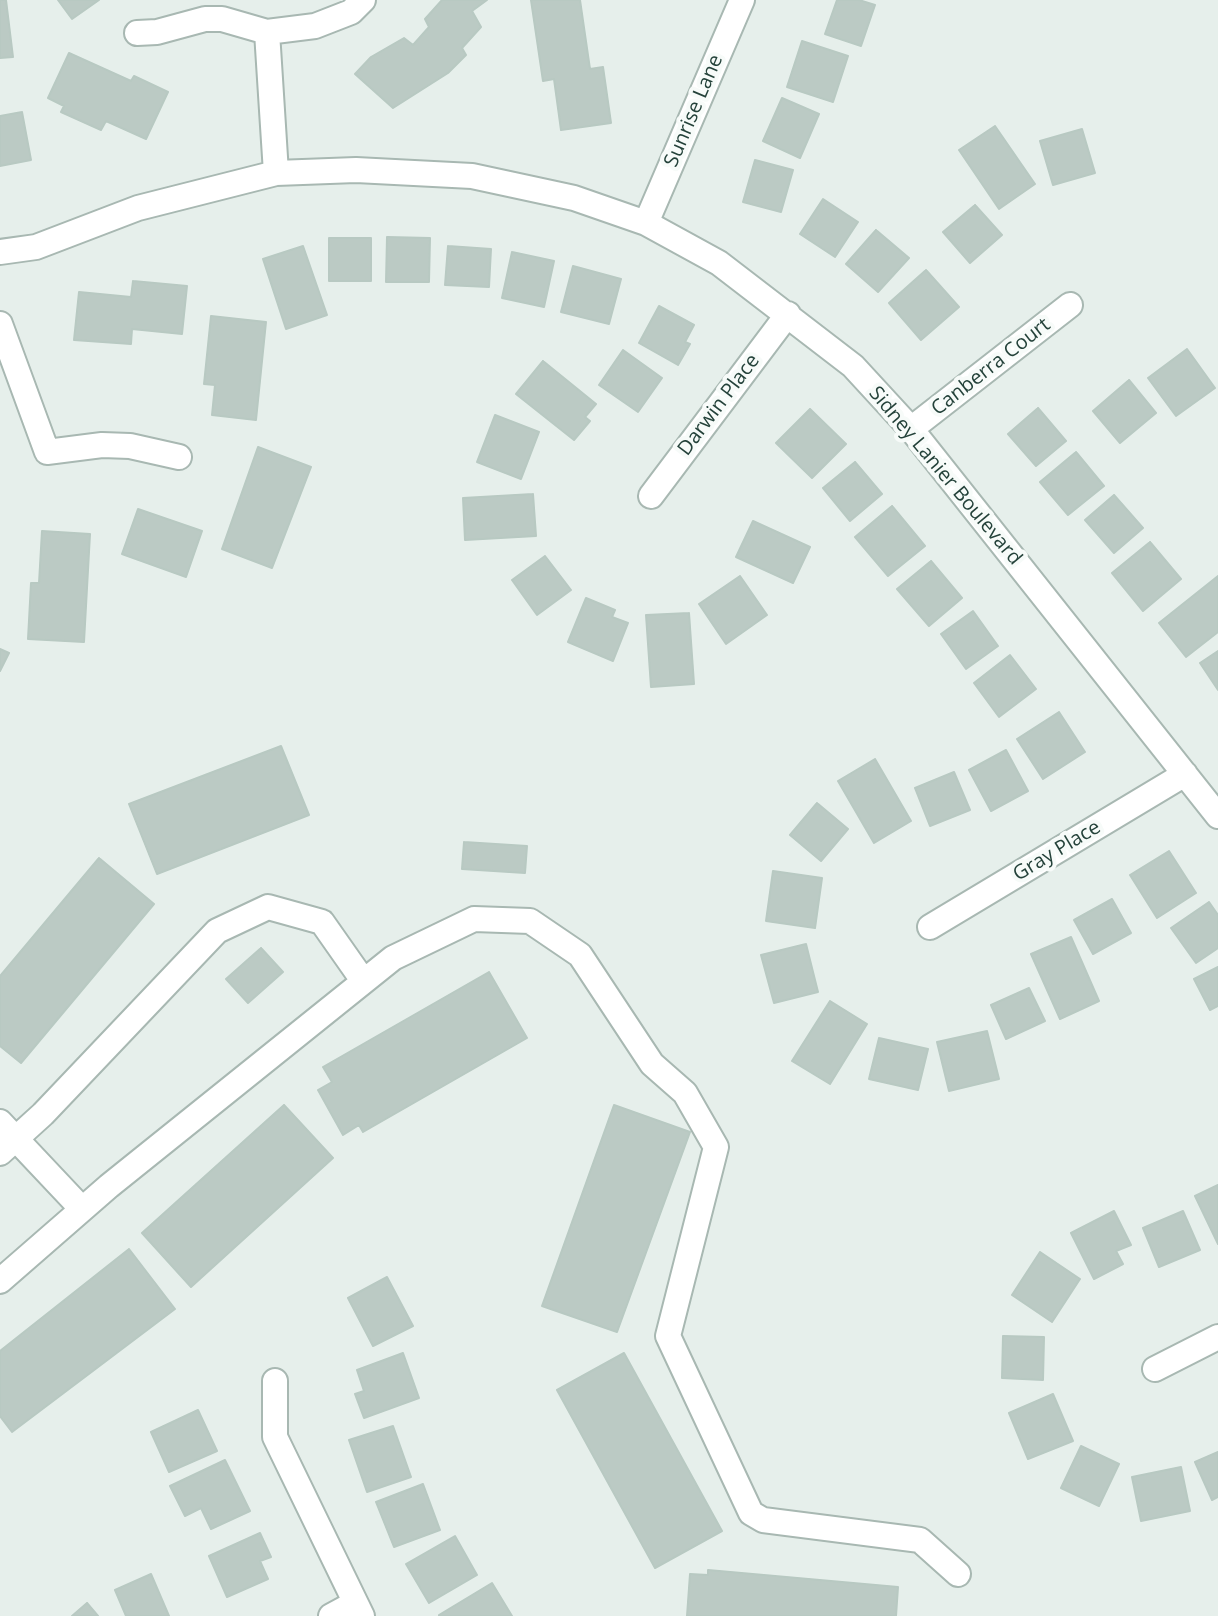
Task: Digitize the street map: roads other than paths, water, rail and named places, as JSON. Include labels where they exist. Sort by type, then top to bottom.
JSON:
[{"type":"street","points":[[137,33],[157,32],[205,19],[222,19],[267,32],[315,26],[351,12],[363,0]]},
{"type":"street","name":"Sunrise Lane","points":[[646,223],[742,0]]},
{"type":"street","points":[[267,32],[276,173]]},
{"type":"street","name":"Sidney Lanier Boulevard","points":[[0,252],[36,247],[138,208],[276,173],[356,170],[472,176],[574,198],[646,223],[719,263],[853,366],[911,429],[1218,816]]},
{"type":"street","name":"Canberra Court","points":[[911,429],[1070,305]]},
{"type":"street","name":"Darwin Place","points":[[651,496],[788,314]]},
{"type":"street","points":[[0,324],[47,452],[116,445],[179,457]]},
{"type":"street","name":"Gray Place","points":[[930,927],[1185,774]]},
{"type":"street","points":[[82,1209],[6,1137],[217,931],[268,907],[322,922],[362,979]]},
{"type":"street","points":[[0,1281],[82,1209],[362,979],[393,958],[474,919],[530,921],[580,955],[652,1064],[685,1093],[716,1147],[668,1336],[751,1513],[763,1520],[920,1540],[958,1574]]},
{"type":"street","points":[[1155,1369],[1218,1337]]},
{"type":"street","points":[[275,1381],[275,1437],[358,1610],[331,1616]]}]
